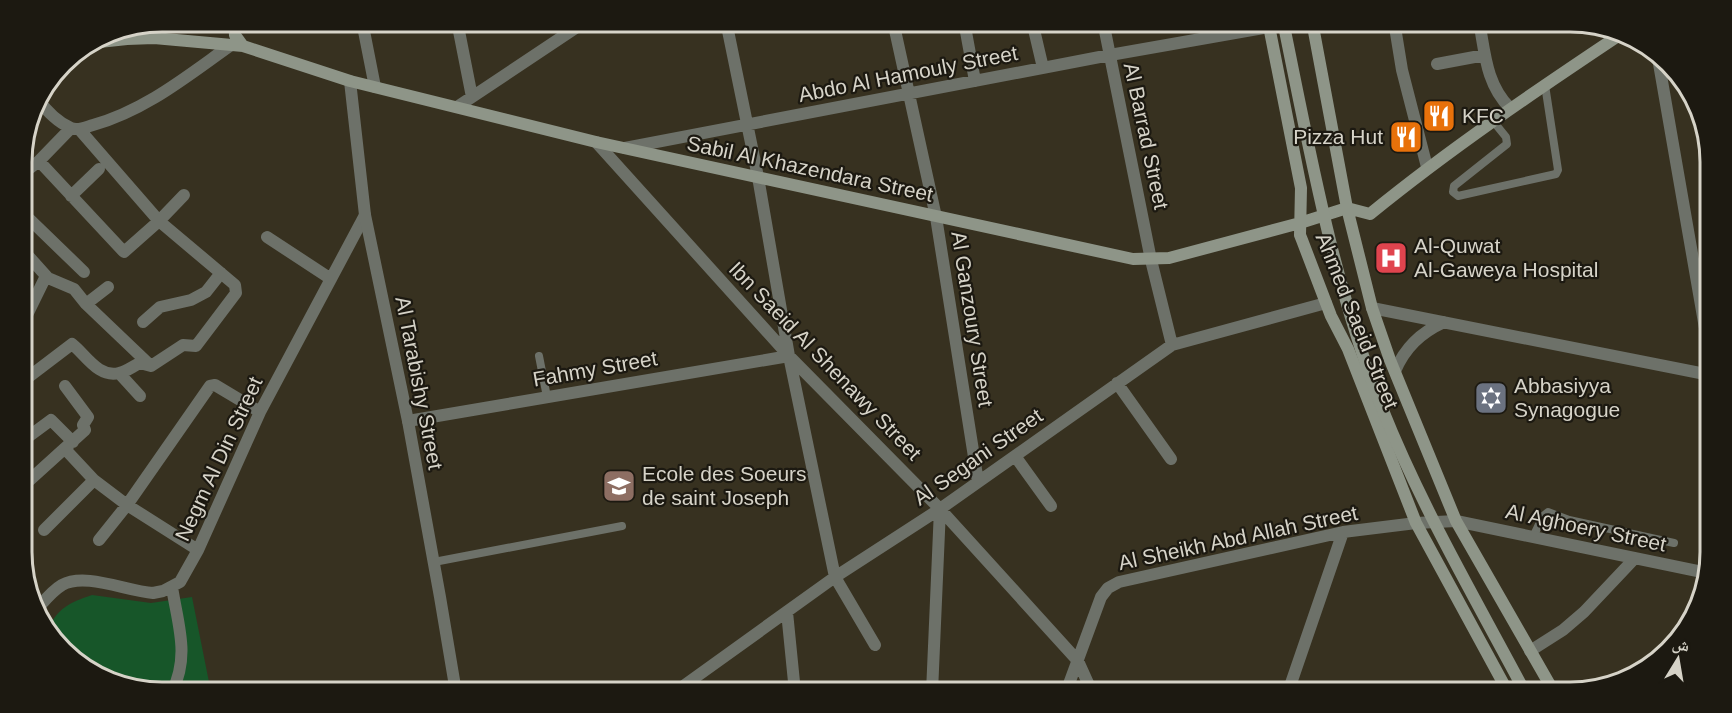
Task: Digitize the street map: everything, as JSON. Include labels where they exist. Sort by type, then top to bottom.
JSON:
[{"type":"main road","points":[[235,32],[237,46]]},
{"type":"main road","name":"Ahmed Saeid Street","points":[[1271,32],[1301,188],[1302,240],[1326,303],[1348,349],[1416,523],[1502,681]]},
{"type":"main road","points":[[1285,32],[1321,206],[1348,309],[1371,378],[1402,455],[1425,503],[1519,681]]},
{"type":"main road","points":[[1294,32],[1338,246],[1370,356],[1388,405],[1431,500],[1526,681]]},
{"type":"main road","name":"Ahmed Saeid Street","points":[[1314,32],[1347,208],[1372,308],[1456,521],[1548,681]]},
{"type":"main road","name":"Sabil Al Khazendara Street","points":[[114,41],[154,38],[237,46],[350,81],[596,142],[1133,259],[1169,258],[1347,208]]},
{"type":"main road","points":[[1347,208],[1370,214],[1427,167],[1614,39]]},
{"type":"street","points":[[364,32],[375,87]]},
{"type":"street","points":[[459,32],[472,97]]},
{"type":"street","points":[[457,107],[570,32]]},
{"type":"street","points":[[728,32],[758,177],[789,356],[835,577],[875,645]]},
{"type":"street","name":"Al Ganzoury Street","points":[[896,32],[936,217],[978,482]]},
{"type":"street","points":[[966,32],[975,81]]},
{"type":"street","points":[[1034,32],[1042,68]]},
{"type":"street","name":"Al Barrad Street","points":[[1105,32],[1151,260],[1172,345]]},
{"type":"street","name":"Abdo Al Hamouly Street","points":[[625,148],[1228,32]]},
{"type":"street","points":[[1396,32],[1402,70],[1427,167]]},
{"type":"street","points":[[1481,32],[1493,86],[1510,108]]},
{"type":"street","points":[[32,166],[75,128],[106,122],[142,106],[237,46]]},
{"type":"street","points":[[1437,64],[1485,55]]},
{"type":"street","points":[[1660,68],[1700,300]]},
{"type":"street","name":"Al Tarabishy Street","points":[[350,81],[365,215],[408,421],[454,682]]},
{"type":"street","points":[[32,374],[72,344],[96,368],[103,371],[119,373],[140,363],[151,366],[183,345],[196,346],[236,293],[235,285],[159,222],[75,128],[52,116],[44,106]]},
{"type":"street","name":"Ibn Saeid Al Shenawy Street","points":[[596,142],[789,356],[940,509],[1078,661],[1087,681]]},
{"type":"street","points":[[39,161],[124,252],[159,222],[184,195]]},
{"type":"street","points":[[71,196],[99,169]]},
{"type":"street","name":"Negm Al Din Street","points":[[172,587],[180,582],[198,550],[260,412],[365,215]]},
{"type":"street","points":[[32,222],[84,272]]},
{"type":"street","points":[[267,237],[331,279]]},
{"type":"street","points":[[32,260],[46,276],[71,287],[151,366]]},
{"type":"street","points":[[143,322],[160,307],[190,300],[206,292],[221,273]]},
{"type":"street","points":[[32,305],[46,276]]},
{"type":"street","points":[[86,304],[108,287]]},
{"type":"street","name":"Al Segani Street","points":[[690,682],[835,577],[940,509],[1172,345],[1326,303]]},
{"type":"street","points":[[1372,308],[1700,373]]},
{"type":"street","points":[[1395,371],[1406,350],[1414,341],[1423,333],[1444,322]]},
{"type":"street","name":"Fahmy Street","points":[[408,421],[789,356]]},
{"type":"street","points":[[119,373],[140,396]]},
{"type":"street","points":[[1117,383],[1171,459]]},
{"type":"street","points":[[99,540],[127,505],[212,384],[260,412]]},
{"type":"street","points":[[32,478],[85,431],[83,425],[89,418],[65,386]]},
{"type":"street","points":[[32,435],[51,420],[94,480],[127,505],[198,550]]},
{"type":"street","points":[[1015,456],[1051,506]]},
{"type":"street","points":[[44,530],[94,480]]},
{"type":"street","points":[[932,681],[940,509]]},
{"type":"street","name":"Al Sheikh Abd Allah Street","points":[[1070,681],[1101,597],[1108,588],[1119,582],[1343,532],[1416,523],[1456,521]]},
{"type":"street","name":"Al Aghoery Street","points":[[1456,521],[1698,571]]},
{"type":"street","points":[[1292,681],[1343,532]]},
{"type":"street","points":[[1530,651],[1563,630],[1584,612],[1635,558]]},
{"type":"street","points":[[43,604],[61,586],[72,581],[84,580],[153,593],[172,587],[183,652],[182,667],[176,682]]},
{"type":"street","points":[[787,612],[794,682]]},
{"type":"lane","points":[[1493,121],[1506,137],[1506,144],[1454,186],[1455,195],[1556,174],[1545,85]]},
{"type":"lane","points":[[538,356],[548,397]]},
{"type":"lane","points":[[1533,537],[1543,516],[1548,512],[1569,520],[1674,543]]},
{"type":"lane","points":[[434,562],[622,526]]},
{"type":"green space","points":[[92,595],[151,603],[192,597],[209,682],[162,682],[136,679],[120,675],[89,660],[64,637],[52,621],[60,611]]},
{"type":"place","name":"KFC","points":[[1439,116]]},
{"type":"place","name":"Pizza Hut","points":[[1406,137]]},
{"type":"place","name":"Al-Quwat Al-Gaweya Hospital","points":[[1391,258]]},
{"type":"place","name":"Abbasiyya Synagogue","points":[[1491,398]]},
{"type":"place","name":"Ecole des Soeurs de saint Joseph","points":[[619,486]]}]
